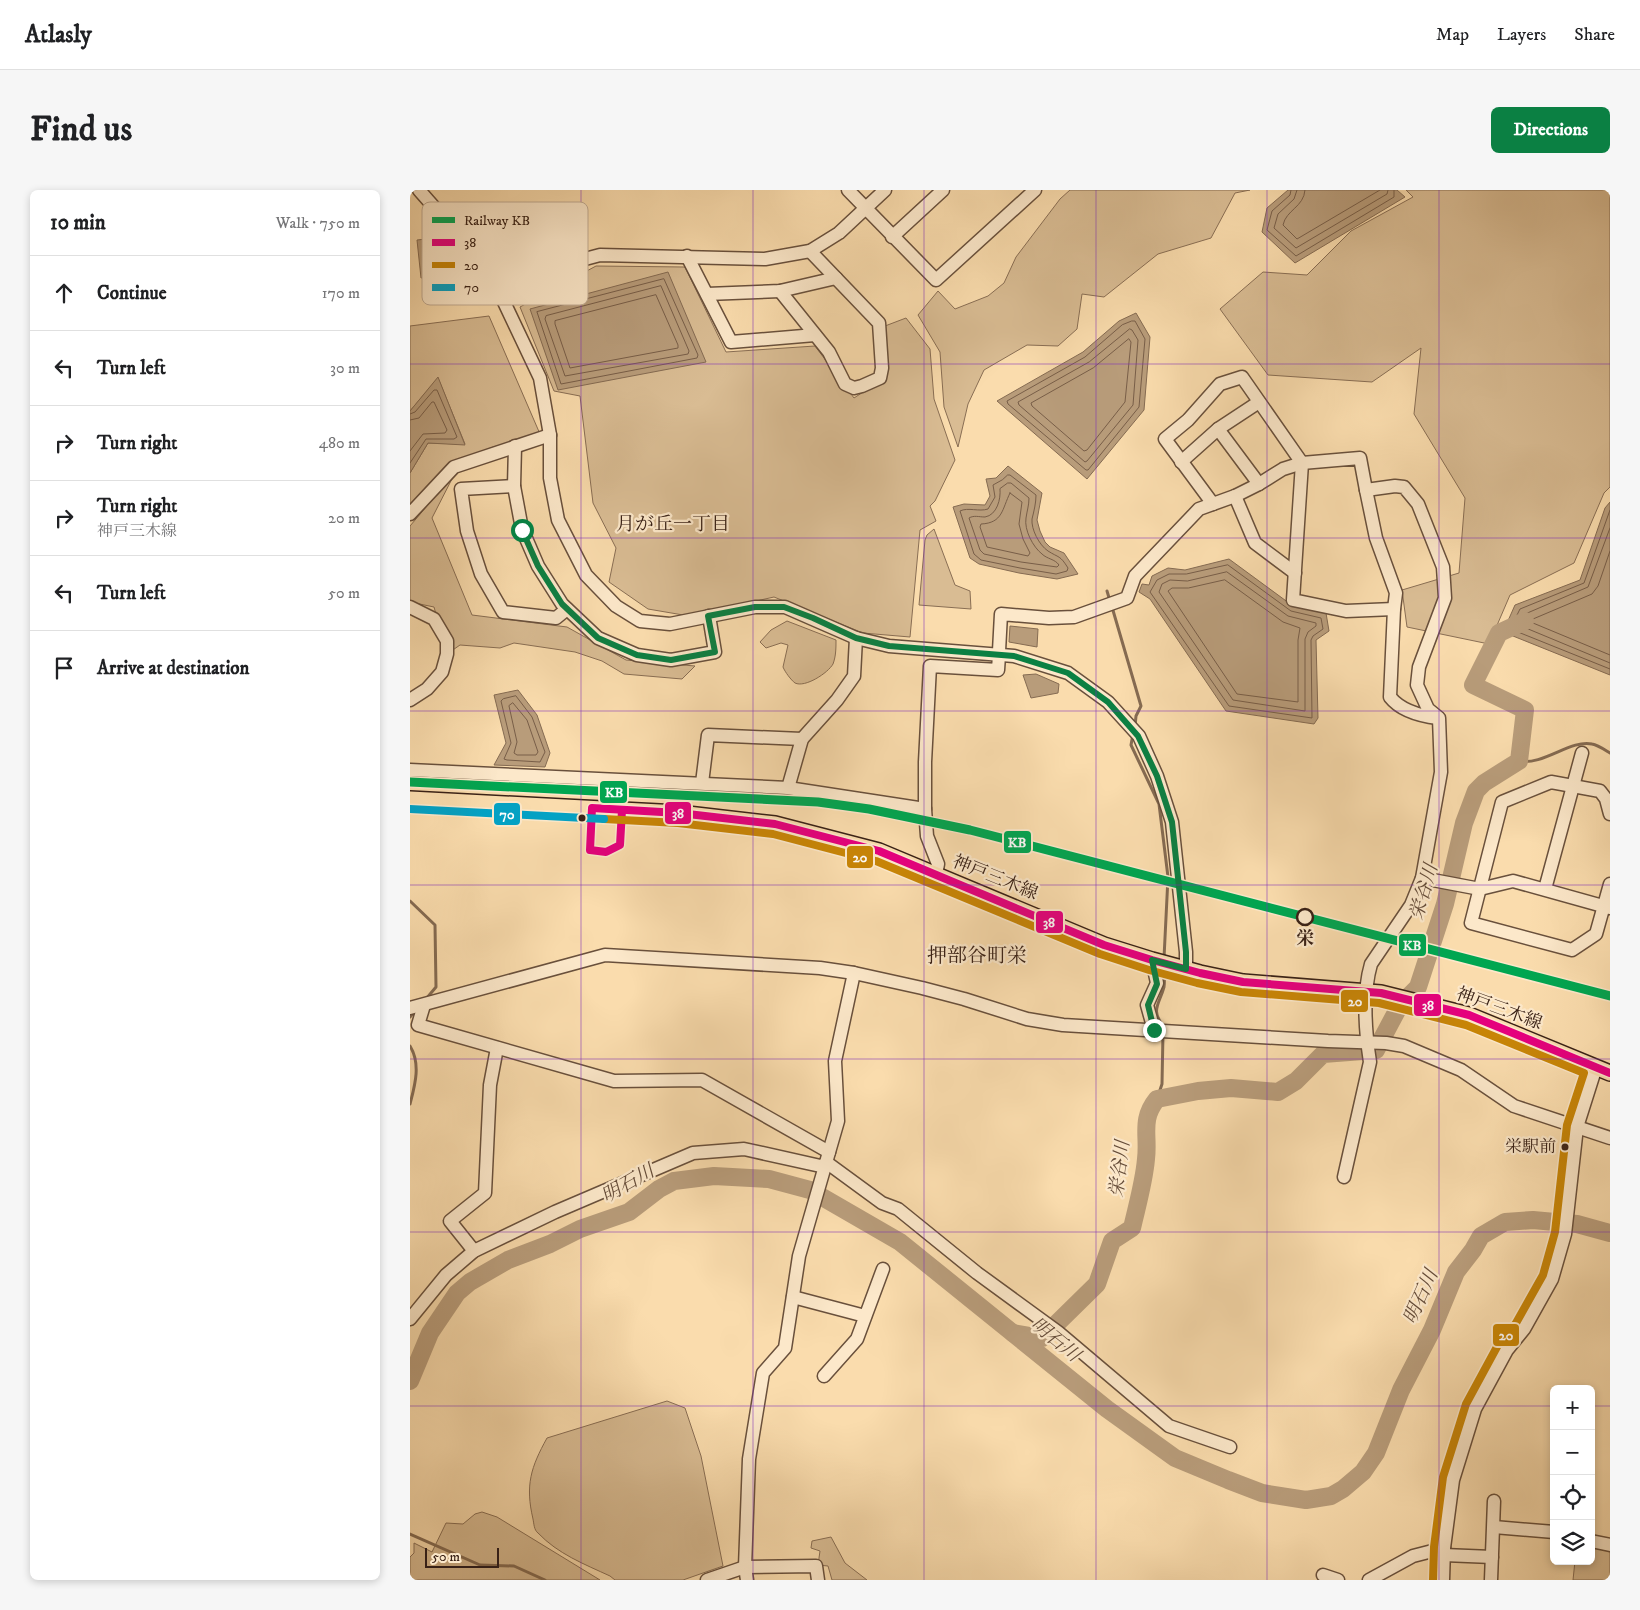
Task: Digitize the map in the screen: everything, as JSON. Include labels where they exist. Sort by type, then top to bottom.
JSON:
[{"type":"main road","name":"神戸三木線","points":[[410,798],[679,813],[775,824],[879,851],[1104,945],[1160,962],[1243,982],[1366,992],[1405,999],[1469,1015],[1603,1070]]},
{"type":"street","points":[[419,190],[430,202]]},
{"type":"street","points":[[848,190],[936,280],[1035,190]]},
{"type":"street","points":[[588,258],[600,255],[764,259],[810,251],[839,233],[886,190]]},
{"type":"street","points":[[892,237],[944,190]]},
{"type":"street","points":[[780,292],[834,360],[846,384],[854,388],[880,378],[882,368],[879,323],[810,251]]},
{"type":"street","points":[[687,256],[731,342],[815,335]]},
{"type":"street","points":[[707,294],[780,292],[836,278]]},
{"type":"street","points":[[505,305],[540,378],[550,435],[550,478],[558,520],[586,575],[616,606],[640,621],[670,624],[755,607],[784,607],[856,638],[889,646],[999,653],[1068,673],[1108,702],[1138,736],[1157,776],[1172,822],[1186,952],[1186,969]]},
{"type":"street","points":[[1212,504],[1165,439],[1188,420],[1220,384],[1242,377],[1302,463],[1293,600],[1346,611],[1394,609]]},
{"type":"street","points":[[1182,462],[1218,429],[1259,402]]},
{"type":"street","points":[[1218,429],[1259,484]]},
{"type":"street","points":[[410,514],[454,467],[550,435]]},
{"type":"street","points":[[515,446],[514,486],[522,530],[538,566],[562,604],[598,638],[637,655],[671,660],[715,652],[708,616]]},
{"type":"street","points":[[936,874],[938,864],[927,836],[925,809],[925,762],[930,666],[998,670],[1001,614],[1049,618],[1074,617],[1126,598],[1135,576],[1199,510],[1235,496],[1259,484],[1282,469],[1302,463],[1360,458],[1376,538],[1396,593],[1390,697],[1394,702],[1413,713],[1439,718]]},
{"type":"street","points":[[514,486],[461,489],[467,531],[481,574],[503,612],[556,618],[567,609]]},
{"type":"street","points":[[1344,1177],[1373,1046],[1366,992],[1372,964],[1411,905],[1422,878],[1441,772],[1439,718],[1428,709],[1417,685],[1418,667],[1445,598],[1443,567],[1418,504],[1404,487],[1395,486],[1366,490]]},
{"type":"street","points":[[1235,496],[1255,543],[1295,573]]},
{"type":"street","points":[[410,607],[434,619],[447,641],[447,654],[442,672],[427,689],[410,700]]},
{"type":"street","points":[[788,788],[802,739],[837,700],[854,676],[856,638]]},
{"type":"street","points":[[702,783],[708,735],[802,739]]},
{"type":"street","points":[[1545,889],[1582,753]]},
{"type":"street","points":[[410,770],[788,788],[925,809]]},
{"type":"street","points":[[1610,814],[1606,799],[1600,791],[1551,782],[1502,802],[1471,922],[1572,950],[1596,934],[1607,907],[1610,884]]},
{"type":"street","points":[[1422,878],[1480,890],[1513,880],[1607,907]]},
{"type":"street","points":[[410,1008],[605,955],[820,968],[854,972],[964,998],[1027,1019],[1062,1025],[1373,1046],[1404,1046],[1462,1070],[1514,1106],[1610,1138]]},
{"type":"street","points":[[1160,962],[1157,984],[1148,1005],[1162,1031]]},
{"type":"street","points":[[747,1580],[745,1566],[749,1459],[763,1373],[785,1348],[799,1256],[838,1121],[835,1061],[854,972]]},
{"type":"street","points":[[424,1005],[418,1025],[614,1081],[702,1080],[827,1160],[882,1203],[898,1209],[977,1273],[1058,1332],[1168,1426],[1230,1447]]},
{"type":"street","points":[[474,1251],[450,1221],[485,1193],[490,1085],[497,1048]]},
{"type":"street","points":[[1443,1580],[1444,1552],[1453,1480],[1475,1409],[1507,1350],[1524,1329],[1552,1279],[1565,1234],[1577,1127],[1603,1070]]},
{"type":"street","points":[[410,1319],[446,1275],[474,1251],[555,1212],[693,1153],[744,1149],[827,1160]]},
{"type":"street","points":[[824,1376],[857,1339],[883,1269]]},
{"type":"street","points":[[793,1297],[865,1316]]},
{"type":"street","points":[[1491,1580],[1494,1502]]},
{"type":"street","points":[[1494,1526],[1550,1532]]},
{"type":"street","points":[[1595,1542],[1610,1545]]},
{"type":"street","points":[[1369,1580],[1394,1574],[1412,1556],[1444,1552],[1492,1557]]},
{"type":"street","points":[[707,1580],[745,1566],[816,1566],[818,1580]]},
{"type":"street","points":[[1324,1575],[1338,1580]]},
{"type":"shaded area","points":[[1070,190],[1250,190],[1235,193],[1211,238],[1158,254],[1104,297],[1082,294],[1077,329],[1058,346],[1027,345],[984,370],[968,404],[958,447],[944,407],[940,352],[918,315],[938,291],[955,309],[988,296],[1004,283],[1016,257],[1060,199]]},
{"type":"shaded area","points":[[1406,190],[1610,190],[1610,487],[1604,493],[1574,563],[1510,595],[1489,644],[1407,627],[1402,590],[1459,573],[1465,498],[1414,414],[1421,348],[1372,382],[1268,375],[1220,309],[1263,272],[1307,275],[1351,231],[1413,197]]},
{"type":"shaded area","points":[[596,266],[685,267],[726,352],[815,346],[854,398],[880,381],[885,326],[906,318],[930,349],[934,399],[955,460],[935,501],[930,506],[936,521],[920,530],[910,637],[863,633],[774,597],[689,616],[648,609],[609,582],[616,548],[593,503],[580,396],[554,391],[520,307],[524,305],[588,305],[588,270]]},
{"type":"shaded area","points":[[489,316],[540,434],[493,447],[450,463],[410,508],[410,473],[428,443],[465,444],[438,378],[410,411],[410,326]]},
{"type":"shaded area","points":[[455,473],[432,518],[472,615],[567,627],[626,660],[695,666],[682,679],[624,674],[602,661],[575,652],[514,643],[500,648],[460,645],[447,654],[434,607],[410,602],[410,526]]},
{"type":"shaded area","points":[[934,529],[955,585],[970,591],[971,609],[919,605],[925,540],[927,535]]},
{"type":"shaded area","points":[[787,621],[836,640],[833,664],[810,682],[795,683],[785,671],[783,667],[788,645],[781,643],[766,648],[760,642],[771,630]]},
{"type":"shaded area","points":[[667,1401],[685,1408],[701,1456],[723,1566],[683,1580],[615,1580],[563,1553],[537,1532],[534,1525],[530,1496],[533,1467],[547,1438]]},
{"type":"shaded area","points":[[482,1512],[497,1517],[600,1580],[410,1580],[410,1557],[414,1553],[414,1543],[432,1552],[446,1523],[463,1524],[475,1514]]},
{"type":"shaded area","points":[[831,1537],[845,1563],[867,1580],[832,1580],[828,1566],[818,1565],[820,1551],[811,1548],[812,1541]]},
{"type":"shaded area","points":[[1595,1542],[1610,1545],[1610,1580],[1573,1580],[1575,1565],[1595,1565]]},
{"type":"water","points":[[1288,190],[1397,190],[1405,197],[1295,263],[1262,232],[1267,208]]},
{"type":"water","points":[[422,239],[422,278],[421,278],[417,240]]},
{"type":"water","points":[[668,272],[706,362],[558,390],[530,309],[545,305],[588,305],[588,293]]},
{"type":"water","points":[[1136,313],[1150,337],[1144,410],[1087,479],[997,401],[1083,352],[1119,321]]},
{"type":"water","points":[[438,377],[465,445],[428,443],[410,473],[410,411]]},
{"type":"water","points":[[1008,466],[1042,493],[1037,520],[1040,531],[1045,542],[1050,547],[1064,553],[1078,574],[1057,579],[979,564],[970,558],[953,507],[964,504],[985,505],[990,496],[986,479],[996,478]]},
{"type":"water","points":[[1610,502],[1610,675],[1503,632],[1515,605],[1580,580],[1605,508]]},
{"type":"water","points":[[1229,559],[1293,606],[1326,613],[1329,631],[1316,640],[1318,718],[1314,724],[1226,711],[1150,599],[1139,592],[1142,584],[1149,585],[1152,576],[1168,568],[1185,570]]},
{"type":"water","points":[[1010,626],[1038,629],[1037,647],[1009,642]]},
{"type":"water","points":[[1036,674],[1059,684],[1058,693],[1031,698],[1023,675]]},
{"type":"water","points":[[518,690],[537,715],[550,753],[545,767],[494,765],[506,743],[494,695]]},
{"type":"waterway","points":[[1107,591],[1110,601]]},
{"type":"waterway","points":[[1112,607],[1141,706],[1136,716],[1135,726]]},
{"type":"waterway","name":"栄谷川","points":[[1013,1333],[1042,1338],[1097,1284],[1112,1241],[1132,1228],[1145,1168],[1147,1121],[1157,1099],[1198,1091],[1231,1088],[1278,1092],[1296,1081],[1323,1054],[1376,1050],[1400,1005],[1418,987],[1445,904],[1464,823],[1476,791],[1484,783],[1519,761],[1525,710],[1473,685],[1499,633],[1525,621]]},
{"type":"waterway","points":[[1133,734],[1131,745],[1159,804],[1168,877],[1164,958]]},
{"type":"waterway","points":[[1519,761],[1538,760],[1566,748],[1584,744],[1594,745],[1610,753]]},
{"type":"waterway","points":[[410,901],[435,925],[436,987],[426,999]]},
{"type":"waterway","points":[[1164,967],[1164,987],[1157,1007],[1157,1016],[1164,1027]]},
{"type":"waterway","points":[[410,1017],[415,1011]]},
{"type":"waterway","points":[[1157,1099],[1162,1084],[1163,1033]]},
{"type":"waterway","points":[[410,1046],[416,1067],[410,1104]]},
{"type":"waterway","name":"明石川","points":[[410,1381],[430,1333],[457,1293],[470,1282],[508,1260],[550,1244],[580,1229],[629,1212],[659,1189],[674,1181],[714,1176],[769,1179],[810,1190],[900,1242],[1107,1409],[1175,1458],[1262,1493],[1306,1500],[1331,1496],[1343,1489],[1363,1472],[1376,1453],[1401,1390],[1432,1330],[1456,1272],[1481,1236],[1505,1222],[1533,1220],[1577,1224],[1610,1233]]},
{"type":"waterway","points":[[410,1534],[480,1565],[514,1566],[545,1580]]},
{"type":"rail line","name":"KB","points":[[410,782],[818,802],[869,809],[970,830],[1610,996]]},
{"type":"transit line","name":"38","points":[[622,810],[620,845],[606,852],[590,850],[592,808],[679,813],[775,824],[879,851],[1104,945],[1152,960],[1243,982],[1381,993],[1469,1015],[1610,1073]]},
{"type":"transit line","name":"70","points":[[410,809],[604,819]]},
{"type":"transit line","name":"20","points":[[604,819],[678,823],[773,834],[876,861],[1100,954],[1149,970],[1241,992],[1379,1003],[1466,1025],[1584,1073],[1567,1125],[1555,1232],[1543,1275],[1516,1323],[1498,1345],[1466,1404],[1443,1477],[1434,1547],[1433,1580]]},
{"type":"place","name":"栄","points":[[1305,917]]},
{"type":"place","name":"栄駅前","points":[[1565,1147]]},
{"type":"district","name":"月が丘一丁目","points":[[673,524]]},
{"type":"district","name":"押部谷町栄","points":[[977,956]]},
{"type":"route","points":[[522,530],[538,566],[562,604],[598,638],[637,655],[671,660],[715,652],[708,616],[755,607],[784,607],[856,638],[889,646],[1014,656],[1068,673],[1108,702],[1138,736],[1157,776],[1172,822],[1186,952],[1186,969],[1152,960],[1157,984],[1148,1005],[1154,1030]]}]
